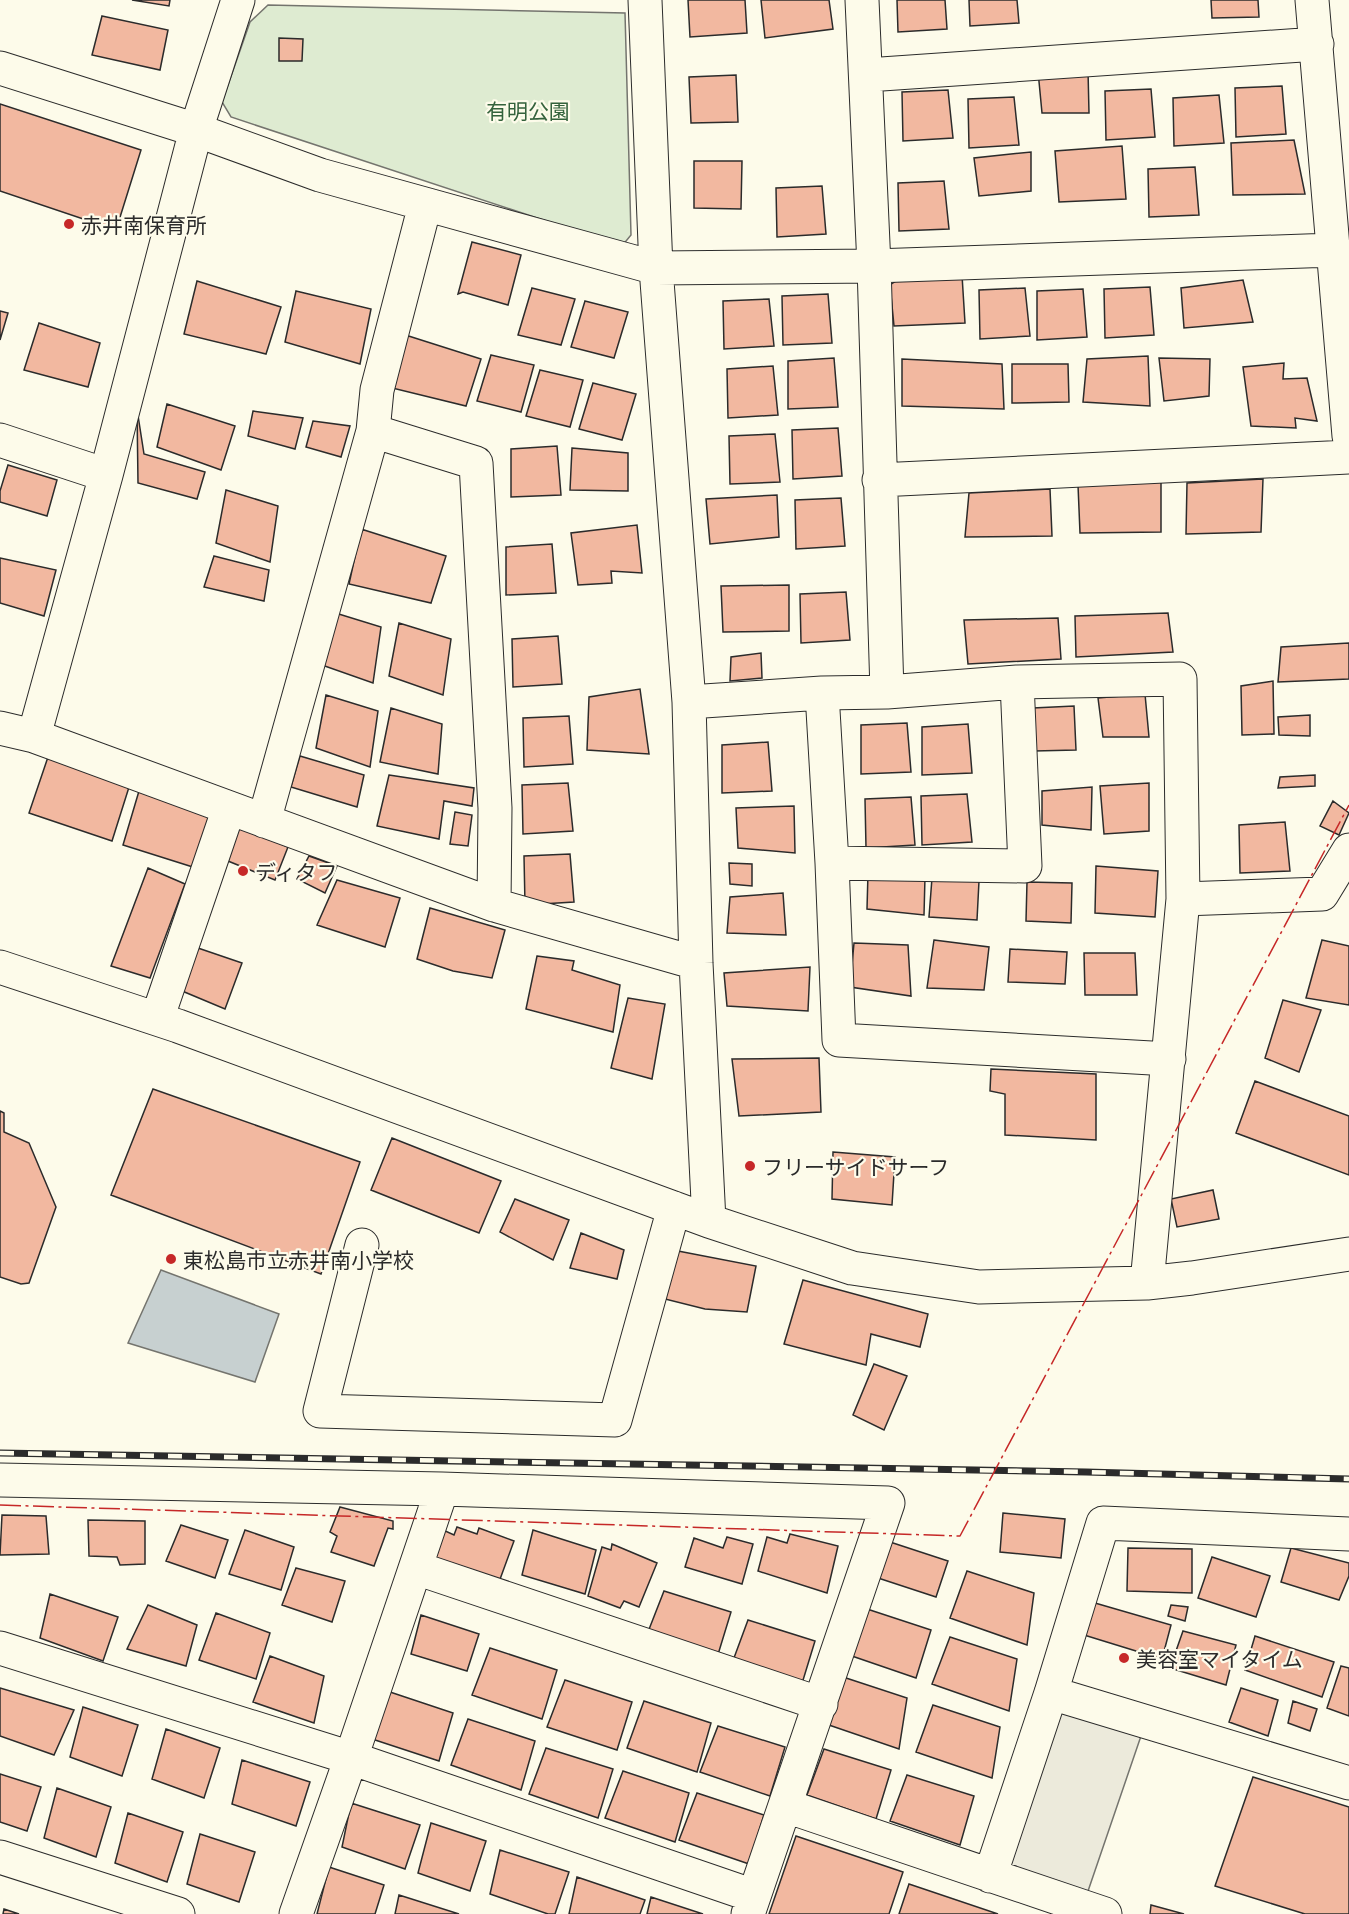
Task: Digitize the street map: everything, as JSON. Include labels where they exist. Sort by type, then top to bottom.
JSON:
[{"type":"street","points":[[34,736],[106,475],[196,130],[238,0]]},
{"type":"street","points":[[645,0],[656,268],[689,702],[696,963],[709,1221]]},
{"type":"street","points":[[862,0],[874,266],[887,692]]},
{"type":"street","points":[[1312,0],[1349,436]]},
{"type":"street","points":[[867,75],[1317,44]]},
{"type":"street","points":[[0,68],[196,130],[320,175],[656,268],[874,266],[1333,250]]},
{"type":"street","points":[[264,821],[373,431],[377,390],[425,205]]},
{"type":"street","points":[[373,431],[476,463],[495,808],[494,905]]},
{"type":"street","points":[[0,441],[106,475]]},
{"type":"street","points":[[879,480],[1349,457]]},
{"type":"street","points":[[689,702],[822,693],[887,692],[1017,682],[1180,679],[1183,899],[1147,1283]]},
{"type":"street","points":[[832,863],[1025,866],[1017,682]]},
{"type":"street","points":[[822,693],[839,1040],[1169,1059]]},
{"type":"street","points":[[0,728],[34,736],[494,905],[696,963]]},
{"type":"street","points":[[157,1019],[229,808]]},
{"type":"street","points":[[1183,899],[1322,894],[1349,850]]},
{"type":"street","points":[[0,967],[157,1019],[709,1221],[852,1268],[979,1287],[1147,1283],[1349,1254]]},
{"type":"street","points":[[362,1245],[320,1411],[615,1420],[674,1208]]},
{"type":"street","points":[[0,1480],[442,1489],[888,1503],[751,1905],[351,1758],[0,1648]]},
{"type":"street","points":[[296,1914],[442,1489]]},
{"type":"street","points":[[990,1876],[1051,1693],[1103,1523],[1349,1534]]},
{"type":"street","points":[[416,1568],[821,1704]]},
{"type":"street","points":[[1051,1693],[1349,1783]]},
{"type":"street","points":[[786,1806],[1105,1914]]},
{"type":"street","points":[[0,1857],[178,1914]]},
{"type":"green space","name":"有明公園","points":[[268,5],[625,13],[631,235],[622,246],[231,117],[222,102],[250,22]]},
{"type":"shaded area","points":[[161,1270],[279,1314],[255,1382],[128,1343]]},
{"type":"shaded area","points":[[1057,1709],[1141,1736],[1087,1894],[1007,1865]]},
{"type":"building","points":[[132,0],[170,0],[169,6]]},
{"type":"building","points":[[688,0],[745,0],[747,33],[690,37]]},
{"type":"building","points":[[761,0],[829,0],[833,29],[765,38]]},
{"type":"building","points":[[897,0],[945,0],[947,29],[898,32]]},
{"type":"building","points":[[969,0],[1017,0],[1019,23],[970,26]]},
{"type":"building","points":[[1211,0],[1258,0],[1259,17],[1212,18]]},
{"type":"building","points":[[102,16],[168,30],[160,70],[92,55]]},
{"type":"building","points":[[279,38],[303,39],[302,61],[279,61]]},
{"type":"building","points":[[1088,70],[1089,113],[1042,113],[1038,71]]},
{"type":"building","points":[[736,75],[738,122],[691,123],[689,77]]},
{"type":"building","points":[[1282,86],[1286,134],[1236,137],[1235,88]]},
{"type":"building","points":[[1151,89],[1155,137],[1106,140],[1105,91]]},
{"type":"building","points":[[948,90],[953,138],[903,141],[902,92]]},
{"type":"building","points":[[1219,95],[1224,143],[1174,146],[1173,98]]},
{"type":"building","points":[[1014,97],[1019,145],[969,148],[968,99]]},
{"type":"building","points":[[0,104],[141,150],[116,230],[0,191]]},
{"type":"building","points":[[1294,140],[1305,194],[1233,195],[1231,143]]},
{"type":"building","points":[[1122,146],[1126,199],[1059,202],[1055,151]]},
{"type":"building","points":[[1031,152],[1031,191],[979,196],[974,158]]},
{"type":"building","points":[[694,161],[742,161],[741,209],[694,208]]},
{"type":"building","points":[[1195,167],[1199,215],[1149,217],[1148,169]]},
{"type":"building","points":[[944,181],[949,229],[899,231],[898,183]]},
{"type":"building","points":[[822,186],[826,234],[777,237],[776,188]]},
{"type":"building","points":[[472,242],[521,255],[508,305],[463,292],[458,294]]},
{"type":"building","points":[[962,275],[965,323],[894,326],[890,285],[902,277]]},
{"type":"building","points":[[1243,280],[1253,322],[1184,328],[1181,288]]},
{"type":"building","points":[[197,281],[281,307],[266,354],[184,334]]},
{"type":"building","points":[[1150,287],[1154,335],[1105,338],[1104,289]]},
{"type":"building","points":[[532,288],[575,299],[561,345],[518,335]]},
{"type":"building","points":[[1025,288],[1030,336],[980,339],[979,290]]},
{"type":"building","points":[[1083,289],[1087,337],[1037,340],[1037,291]]},
{"type":"building","points":[[296,291],[371,309],[360,364],[285,342]]},
{"type":"building","points":[[828,294],[832,343],[783,345],[782,296]]},
{"type":"building","points":[[769,299],[774,346],[724,349],[723,301]]},
{"type":"building","points":[[585,301],[628,312],[614,358],[571,347]]},
{"type":"building","points":[[0,311],[8,313],[0,340]]},
{"type":"building","points":[[39,323],[100,343],[88,387],[24,370]]},
{"type":"building","points":[[396,332],[481,359],[466,406],[384,386]]},
{"type":"building","points":[[491,355],[534,365],[521,412],[477,401]]},
{"type":"building","points":[[1148,356],[1150,406],[1083,402],[1087,359]]},
{"type":"building","points":[[834,358],[838,407],[788,409],[788,361]]},
{"type":"building","points":[[1159,358],[1210,359],[1209,396],[1164,401]]},
{"type":"building","points":[[902,359],[1002,364],[1004,409],[902,406]]},
{"type":"building","points":[[1284,363],[1283,379],[1307,378],[1317,421],[1295,418],[1296,428],[1251,426],[1243,367]]},
{"type":"building","points":[[1012,364],[1068,364],[1069,402],[1012,403]]},
{"type":"building","points":[[773,366],[778,415],[728,418],[727,369]]},
{"type":"building","points":[[540,370],[583,380],[570,427],[526,416]]},
{"type":"building","points":[[593,383],[636,394],[622,440],[579,429]]},
{"type":"building","points":[[167,404],[235,426],[221,470],[157,447]]},
{"type":"building","points":[[137,409],[144,454],[205,472],[197,499],[138,483]]},
{"type":"building","points":[[253,411],[303,418],[295,449],[248,436]]},
{"type":"building","points":[[313,421],[350,426],[341,457],[306,447]]},
{"type":"building","points":[[838,428],[842,476],[793,479],[792,430]]},
{"type":"building","points":[[775,434],[780,482],[730,484],[729,436]]},
{"type":"building","points":[[557,446],[561,495],[511,497],[511,449]]},
{"type":"building","points":[[572,448],[628,453],[628,491],[570,490]]},
{"type":"building","points":[[8,465],[57,480],[47,516],[0,502],[0,491]]},
{"type":"building","points":[[1263,479],[1261,532],[1186,534],[1187,483]]},
{"type":"building","points":[[1161,482],[1161,532],[1080,533],[1078,485]]},
{"type":"building","points":[[1050,489],[1052,536],[965,537],[969,493]]},
{"type":"building","points":[[226,490],[278,506],[270,562],[216,543]]},
{"type":"building","points":[[777,495],[779,537],[710,544],[706,499]]},
{"type":"building","points":[[841,498],[845,546],[796,549],[795,500]]},
{"type":"building","points":[[637,525],[642,573],[611,571],[612,583],[578,585],[571,533]]},
{"type":"building","points":[[361,529],[446,556],[431,603],[349,584]]},
{"type":"building","points":[[552,544],[556,593],[506,595],[506,547]]},
{"type":"building","points":[[214,556],[269,570],[264,601],[204,587]]},
{"type":"building","points":[[0,558],[56,570],[44,616],[0,603]]},
{"type":"building","points":[[789,585],[789,631],[723,632],[721,586]]},
{"type":"building","points":[[846,592],[850,640],[801,643],[800,594]]},
{"type":"building","points":[[329,611],[381,627],[373,683],[319,664]]},
{"type":"building","points":[[1168,613],[1173,652],[1076,657],[1075,616]]},
{"type":"building","points":[[1058,618],[1061,659],[968,664],[964,620]]},
{"type":"building","points":[[399,623],[451,639],[443,695],[389,676]]},
{"type":"building","points":[[558,636],[562,684],[513,687],[512,639]]},
{"type":"building","points":[[1349,643],[1349,679],[1278,682],[1281,647]]},
{"type":"building","points":[[761,653],[762,678],[730,681],[731,657]]},
{"type":"building","points":[[1273,681],[1274,734],[1242,735],[1241,686]]},
{"type":"building","points":[[640,689],[649,754],[587,750],[589,697]]},
{"type":"building","points":[[1145,694],[1149,737],[1103,737],[1098,698]]},
{"type":"building","points":[[326,695],[378,711],[370,767],[316,748]]},
{"type":"building","points":[[1074,706],[1076,750],[1034,751],[1033,708]]},
{"type":"building","points":[[391,708],[442,724],[438,774],[380,762]]},
{"type":"building","points":[[1310,715],[1310,736],[1279,735],[1278,717]]},
{"type":"building","points":[[569,716],[573,764],[524,767],[523,718]]},
{"type":"building","points":[[907,723],[911,772],[861,774],[861,725]]},
{"type":"building","points":[[968,724],[972,773],[922,775],[922,727]]},
{"type":"building","points":[[768,742],[772,791],[722,793],[722,745]]},
{"type":"building","points":[[300,756],[364,775],[357,807],[291,787]]},
{"type":"building","points":[[48,757],[130,784],[112,841],[29,813]]},
{"type":"building","points":[[389,775],[474,788],[472,806],[444,801],[439,839],[377,826]]},
{"type":"building","points":[[1315,775],[1315,786],[1278,788],[1280,777]]},
{"type":"building","points":[[568,783],[573,831],[523,834],[522,785]]},
{"type":"building","points":[[1149,783],[1149,831],[1104,834],[1100,786]]},
{"type":"building","points":[[1092,787],[1091,830],[1042,825],[1042,791]]},
{"type":"building","points":[[139,791],[214,815],[196,868],[123,845]]},
{"type":"building","points":[[967,794],[972,842],[922,845],[921,796]]},
{"type":"building","points":[[911,797],[915,845],[866,848],[865,799]]},
{"type":"building","points":[[1333,801],[1349,813],[1339,835],[1320,826]]},
{"type":"building","points":[[794,806],[795,853],[738,848],[736,808]]},
{"type":"building","points":[[455,812],[472,815],[468,846],[450,844]]},
{"type":"building","points":[[1285,822],[1290,871],[1240,873],[1239,825]]},
{"type":"building","points":[[236,824],[288,847],[275,880],[223,859]]},
{"type":"building","points":[[570,854],[574,902],[525,905],[524,856]]},
{"type":"building","points":[[309,856],[337,866],[325,893],[297,879]]},
{"type":"building","points":[[729,863],[752,864],[752,886],[730,884]]},
{"type":"building","points":[[1096,866],[1158,871],[1155,917],[1095,913]]},
{"type":"building","points":[[148,868],[185,884],[150,978],[111,966]]},
{"type":"building","points":[[868,873],[925,877],[924,915],[867,909]]},
{"type":"building","points":[[932,878],[979,881],[977,920],[929,917]]},
{"type":"building","points":[[337,880],[400,898],[385,947],[317,925]]},
{"type":"building","points":[[1027,882],[1072,883],[1071,923],[1026,921]]},
{"type":"building","points":[[783,893],[786,935],[727,933],[730,897]]},
{"type":"building","points":[[430,908],[505,930],[492,978],[453,971],[417,959]]},
{"type":"building","points":[[934,940],[989,947],[984,990],[927,988]]},
{"type":"building","points":[[1322,940],[1349,946],[1349,1005],[1306,998]]},
{"type":"building","points":[[854,943],[908,945],[911,996],[850,987]]},
{"type":"building","points":[[195,947],[242,963],[225,1009],[175,988]]},
{"type":"building","points":[[1010,949],[1067,952],[1065,984],[1008,982]]},
{"type":"building","points":[[1084,953],[1135,953],[1137,995],[1085,995]]},
{"type":"building","points":[[537,956],[574,961],[572,970],[620,985],[613,1032],[526,1009]]},
{"type":"building","points":[[810,967],[808,1011],[727,1006],[724,973]]},
{"type":"building","points":[[628,998],[665,1004],[652,1079],[611,1068]]},
{"type":"building","points":[[1283,1000],[1321,1010],[1299,1072],[1265,1058]]},
{"type":"building","points":[[819,1058],[821,1112],[739,1116],[732,1059]]},
{"type":"building","points":[[991,1069],[1096,1074],[1096,1140],[1005,1135],[1005,1094],[990,1091]]},
{"type":"building","points":[[1255,1081],[1349,1116],[1349,1175],[1236,1133]]},
{"type":"building","points":[[153,1089],[360,1162],[321,1274],[111,1195]]},
{"type":"building","points":[[0,1111],[4,1113],[4,1132],[29,1143],[56,1207],[29,1283],[21,1284],[0,1277]]},
{"type":"building","points":[[392,1138],[501,1181],[479,1233],[371,1190]]},
{"type":"building","points":[[833,1152],[895,1157],[892,1205],[832,1199]]},
{"type":"building","points":[[1213,1190],[1219,1219],[1177,1227],[1171,1199]]},
{"type":"building","points":[[515,1199],[569,1220],[553,1260],[500,1232]]},
{"type":"building","points":[[581,1233],[624,1250],[617,1279],[570,1268]]},
{"type":"building","points":[[678,1251],[756,1266],[747,1312],[705,1309],[665,1299]]},
{"type":"building","points":[[803,1280],[928,1314],[920,1347],[871,1334],[866,1365],[784,1344]]},
{"type":"building","points":[[874,1364],[907,1376],[884,1430],[853,1415]]},
{"type":"building","points":[[340,1507],[393,1521],[393,1529],[388,1528],[374,1566],[331,1552],[337,1536],[330,1532]]},
{"type":"building","points":[[1003,1513],[1065,1519],[1061,1558],[1000,1552]]},
{"type":"building","points":[[2,1515],[46,1516],[49,1554],[0,1555]]},
{"type":"building","points":[[88,1520],[145,1521],[145,1564],[120,1565],[117,1557],[89,1556]]},
{"type":"building","points":[[181,1525],[228,1540],[215,1578],[166,1561]]},
{"type":"building","points":[[457,1527],[477,1534],[479,1528],[514,1541],[499,1582],[432,1557],[441,1529],[454,1535]]},
{"type":"building","points":[[245,1530],[294,1547],[281,1590],[229,1574]]},
{"type":"building","points":[[533,1530],[596,1550],[585,1594],[522,1575]]},
{"type":"building","points":[[790,1534],[838,1546],[827,1593],[758,1571],[767,1537],[787,1543]]},
{"type":"building","points":[[727,1537],[753,1544],[742,1584],[685,1567],[694,1538],[723,1548]]},
{"type":"building","points":[[887,1541],[948,1561],[936,1597],[875,1577]]},
{"type":"building","points":[[612,1544],[657,1563],[639,1607],[624,1601],[620,1608],[588,1596],[602,1547],[611,1550]]},
{"type":"building","points":[[1128,1548],[1192,1549],[1192,1593],[1127,1591]]},
{"type":"building","points":[[1291,1548],[1349,1563],[1349,1576],[1339,1600],[1281,1582]]},
{"type":"building","points":[[1212,1557],[1270,1576],[1256,1617],[1198,1598]]},
{"type":"building","points":[[296,1568],[345,1581],[332,1622],[282,1605]]},
{"type":"building","points":[[967,1571],[1034,1593],[1027,1645],[950,1618]]},
{"type":"building","points":[[664,1591],[731,1612],[716,1661],[646,1637]]},
{"type":"building","points":[[50,1594],[118,1617],[103,1661],[40,1638]]},
{"type":"building","points":[[1095,1603],[1171,1625],[1162,1659],[1084,1635]]},
{"type":"building","points":[[148,1605],[197,1625],[186,1666],[127,1649]]},
{"type":"building","points":[[1171,1605],[1188,1607],[1185,1621],[1168,1616]]},
{"type":"building","points":[[864,1608],[931,1630],[916,1678],[846,1654]]},
{"type":"building","points":[[216,1613],[270,1633],[256,1679],[199,1660]]},
{"type":"building","points":[[421,1615],[479,1634],[467,1671],[411,1654]]},
{"type":"building","points":[[748,1620],[815,1641],[800,1690],[731,1666]]},
{"type":"building","points":[[1183,1631],[1236,1645],[1226,1685],[1170,1668]]},
{"type":"building","points":[[1255,1636],[1334,1662],[1322,1697],[1245,1670]]},
{"type":"building","points":[[950,1637],[1017,1659],[1009,1711],[932,1684]]},
{"type":"building","points":[[490,1648],[557,1670],[542,1719],[472,1695]]},
{"type":"building","points":[[270,1656],[324,1676],[314,1723],[253,1702]]},
{"type":"building","points":[[1341,1666],[1349,1668],[1349,1716],[1327,1708]]},
{"type":"building","points":[[840,1676],[907,1698],[899,1749],[823,1723]]},
{"type":"building","points":[[565,1680],[632,1702],[617,1750],[547,1727]]},
{"type":"building","points":[[0,1688],[74,1710],[54,1755],[0,1736]]},
{"type":"building","points":[[1241,1688],[1278,1700],[1268,1736],[1229,1722]]},
{"type":"building","points":[[387,1691],[453,1713],[439,1761],[369,1738]]},
{"type":"building","points":[[644,1701],[711,1723],[697,1772],[627,1748]]},
{"type":"building","points":[[1293,1701],[1317,1709],[1310,1731],[1288,1723]]},
{"type":"building","points":[[933,1705],[1000,1727],[992,1778],[916,1752]]},
{"type":"building","points":[[83,1707],[138,1725],[122,1776],[70,1757]]},
{"type":"building","points":[[468,1719],[535,1741],[521,1790],[451,1765]]},
{"type":"building","points":[[718,1726],[785,1747],[770,1796],[700,1772]]},
{"type":"building","points":[[166,1729],[220,1748],[204,1798],[152,1779]]},
{"type":"building","points":[[546,1748],[613,1769],[598,1818],[529,1794]]},
{"type":"building","points":[[824,1749],[891,1770],[876,1819],[807,1795]]},
{"type":"building","points":[[242,1760],[310,1782],[296,1826],[232,1804]]},
{"type":"building","points":[[623,1771],[689,1793],[675,1842],[605,1818]]},
{"type":"building","points":[[0,1774],[41,1787],[27,1831],[0,1822]]},
{"type":"building","points":[[907,1775],[974,1796],[960,1845],[890,1821]]},
{"type":"building","points":[[1253,1777],[1349,1807],[1349,1914],[1305,1914],[1215,1886]]},
{"type":"building","points":[[57,1788],[111,1807],[96,1857],[44,1838]]},
{"type":"building","points":[[697,1793],[764,1815],[749,1864],[679,1840]]},
{"type":"building","points":[[351,1803],[420,1825],[405,1869],[342,1847]]},
{"type":"building","points":[[128,1813],[183,1832],[167,1882],[115,1863]]},
{"type":"building","points":[[431,1823],[486,1841],[470,1891],[418,1873]]},
{"type":"building","points":[[200,1834],[255,1852],[239,1902],[187,1884]]},
{"type":"building","points":[[796,1836],[903,1872],[889,1914],[769,1914]]},
{"type":"building","points":[[500,1850],[569,1872],[555,1914],[548,1914],[490,1894]]},
{"type":"building","points":[[329,1867],[384,1885],[375,1914],[317,1914]]},
{"type":"building","points":[[577,1877],[645,1900],[640,1914],[569,1914]]},
{"type":"building","points":[[909,1884],[998,1914],[899,1914]]},
{"type":"building","points":[[399,1895],[459,1914],[395,1914]]},
{"type":"building","points":[[651,1897],[703,1914],[647,1914]]},
{"type":"building","points":[[1151,1905],[1184,1914],[1150,1914]]},
{"type":"building","points":[[4,1909],[19,1914],[3,1914]]},
{"type":"railway","points":[[0,1453],[1086,1472],[1349,1479]]},
{"type":"power","points":[[0,1505],[960,1536],[1349,805]]},
{"type":"place","name":"赤井南保育所","points":[[69,224]]},
{"type":"place","name":"ディタフ","points":[[243,871]]},
{"type":"place","name":"フリーサイドサーフ","points":[[750,1166]]},
{"type":"place","name":"東松島市立赤井南小学校","points":[[171,1259]]},
{"type":"place","name":"美容室マイタイム","points":[[1124,1658]]}]
